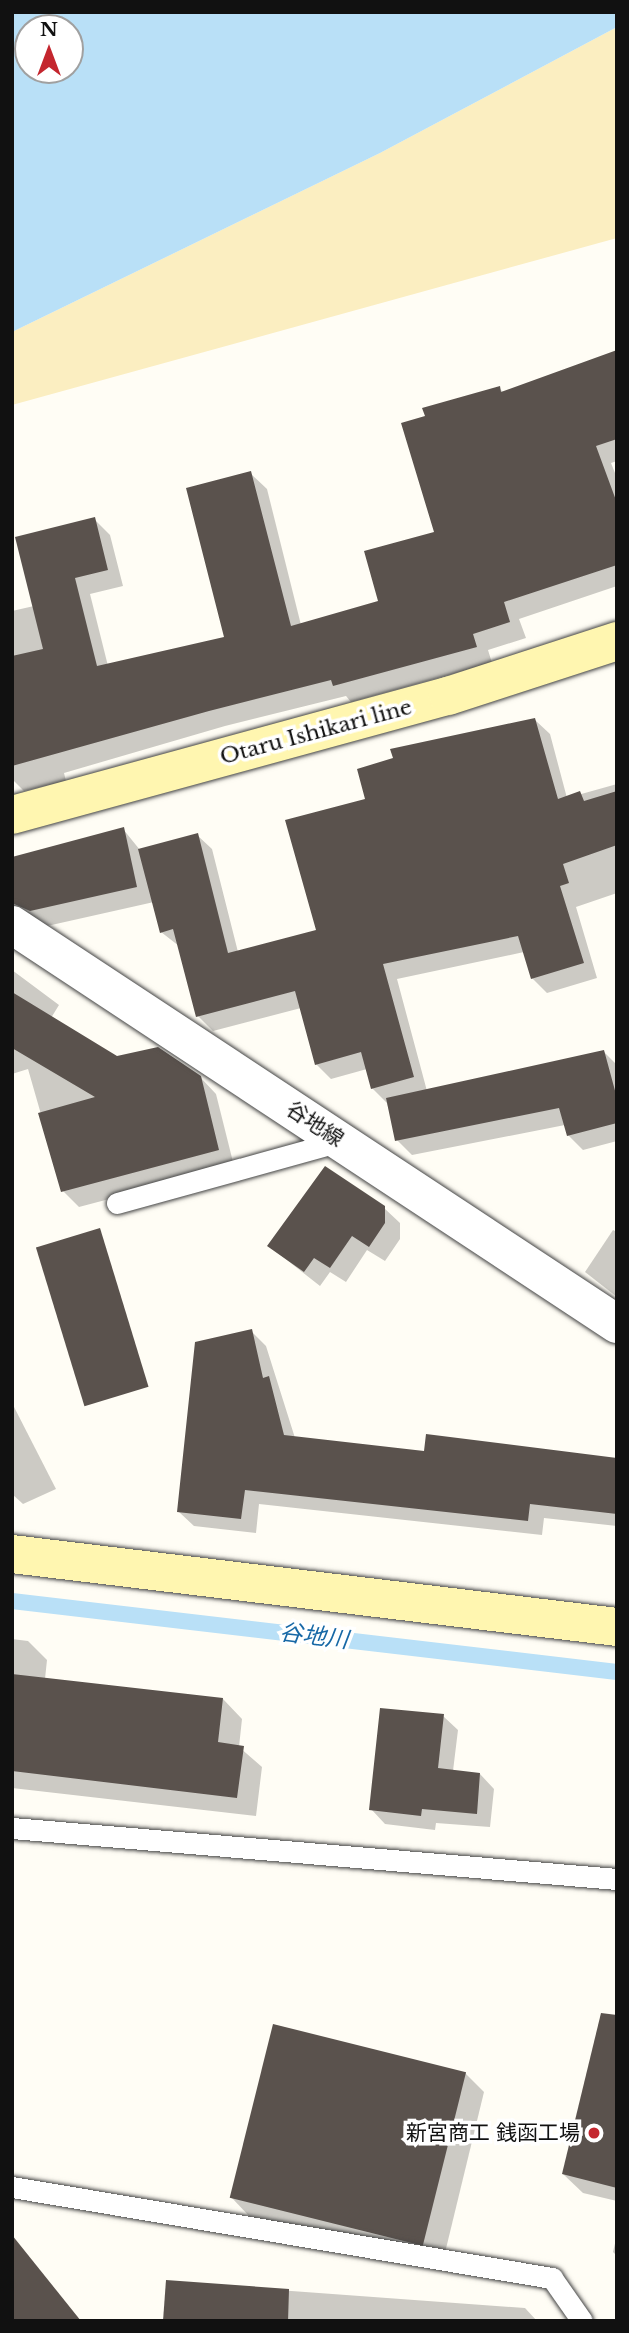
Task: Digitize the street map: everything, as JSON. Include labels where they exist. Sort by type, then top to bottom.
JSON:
[{"type":"main road","name":"Otaru Ishikari line","points":[[12,815],[448,696],[617,641]]},
{"type":"main road","points":[[12,1554],[617,1627]]},
{"type":"street","name":"谷地線","points":[[12,925],[617,1324]]},
{"type":"lane","points":[[117,1203],[342,1141]]},
{"type":"lane","points":[[12,1828],[617,1879]]},
{"type":"lane","points":[[12,2187],[552,2278],[582,2321]]},
{"type":"sand","points":[[617,27],[617,238],[12,405],[12,332],[380,153]]},
{"type":"water","points":[[12,12],[617,12],[617,27],[380,153],[12,332]]},
{"type":"building","points":[[617,350],[617,439],[596,446],[617,503],[617,565],[504,602],[510,622],[473,634],[477,647],[333,686],[331,680],[209,711],[12,766],[12,656],[43,649],[15,537],[95,517],[108,570],[75,578],[97,666],[224,637],[186,488],[251,471],[291,626],[378,601],[364,551],[434,532],[401,423],[425,416],[422,408],[500,386],[501,392]]},
{"type":"building","points":[[535,718],[558,799],[580,791],[584,801],[617,791],[617,845],[563,864],[569,883],[560,886],[584,963],[531,979],[518,936],[383,964],[414,1077],[371,1089],[361,1052],[315,1065],[295,991],[196,1017],[173,929],[160,933],[138,849],[198,833],[228,953],[316,930],[285,820],[365,799],[357,769],[393,758],[390,749]]},
{"type":"building","points":[[124,827],[137,887],[30,911],[12,903],[12,857]]},
{"type":"building","points":[[12,992],[117,1056],[158,1047],[201,1076],[219,1150],[61,1192],[38,1113],[95,1097],[12,1048]]},
{"type":"building","points":[[604,1050],[617,1098],[617,1123],[567,1136],[559,1108],[395,1141],[386,1098]]},
{"type":"building","points":[[325,1166],[385,1206],[385,1223],[369,1247],[352,1236],[330,1268],[314,1258],[304,1272],[267,1246]]},
{"type":"building","points":[[100,1228],[149,1387],[84,1406],[36,1248]]},
{"type":"building","points":[[252,1329],[263,1378],[269,1376],[284,1435],[424,1451],[426,1434],[617,1458],[617,1514],[530,1504],[528,1521],[245,1490],[241,1519],[177,1512],[195,1342]]},
{"type":"building","points":[[12,1674],[223,1698],[218,1742],[244,1746],[237,1798],[12,1771]]},
{"type":"building","points":[[380,1708],[444,1714],[438,1768],[480,1773],[477,1814],[422,1809],[421,1816],[369,1810]]},
{"type":"building","name":"新宮商工 銭函工場","points":[[601,2013],[617,2015],[617,2188],[562,2174]]},
{"type":"building","points":[[273,2024],[466,2072],[423,2246],[230,2198]]},
{"type":"building","points":[[12,2235],[81,2321],[12,2321]]},
{"type":"building","points":[[166,2280],[289,2289],[288,2321],[163,2321]]},
{"type":"waterway","name":"谷地川","points":[[12,1601],[617,1672]]},
{"type":"place","name":"新宮商工 銭函工場","points":[[594,2133]]}]
